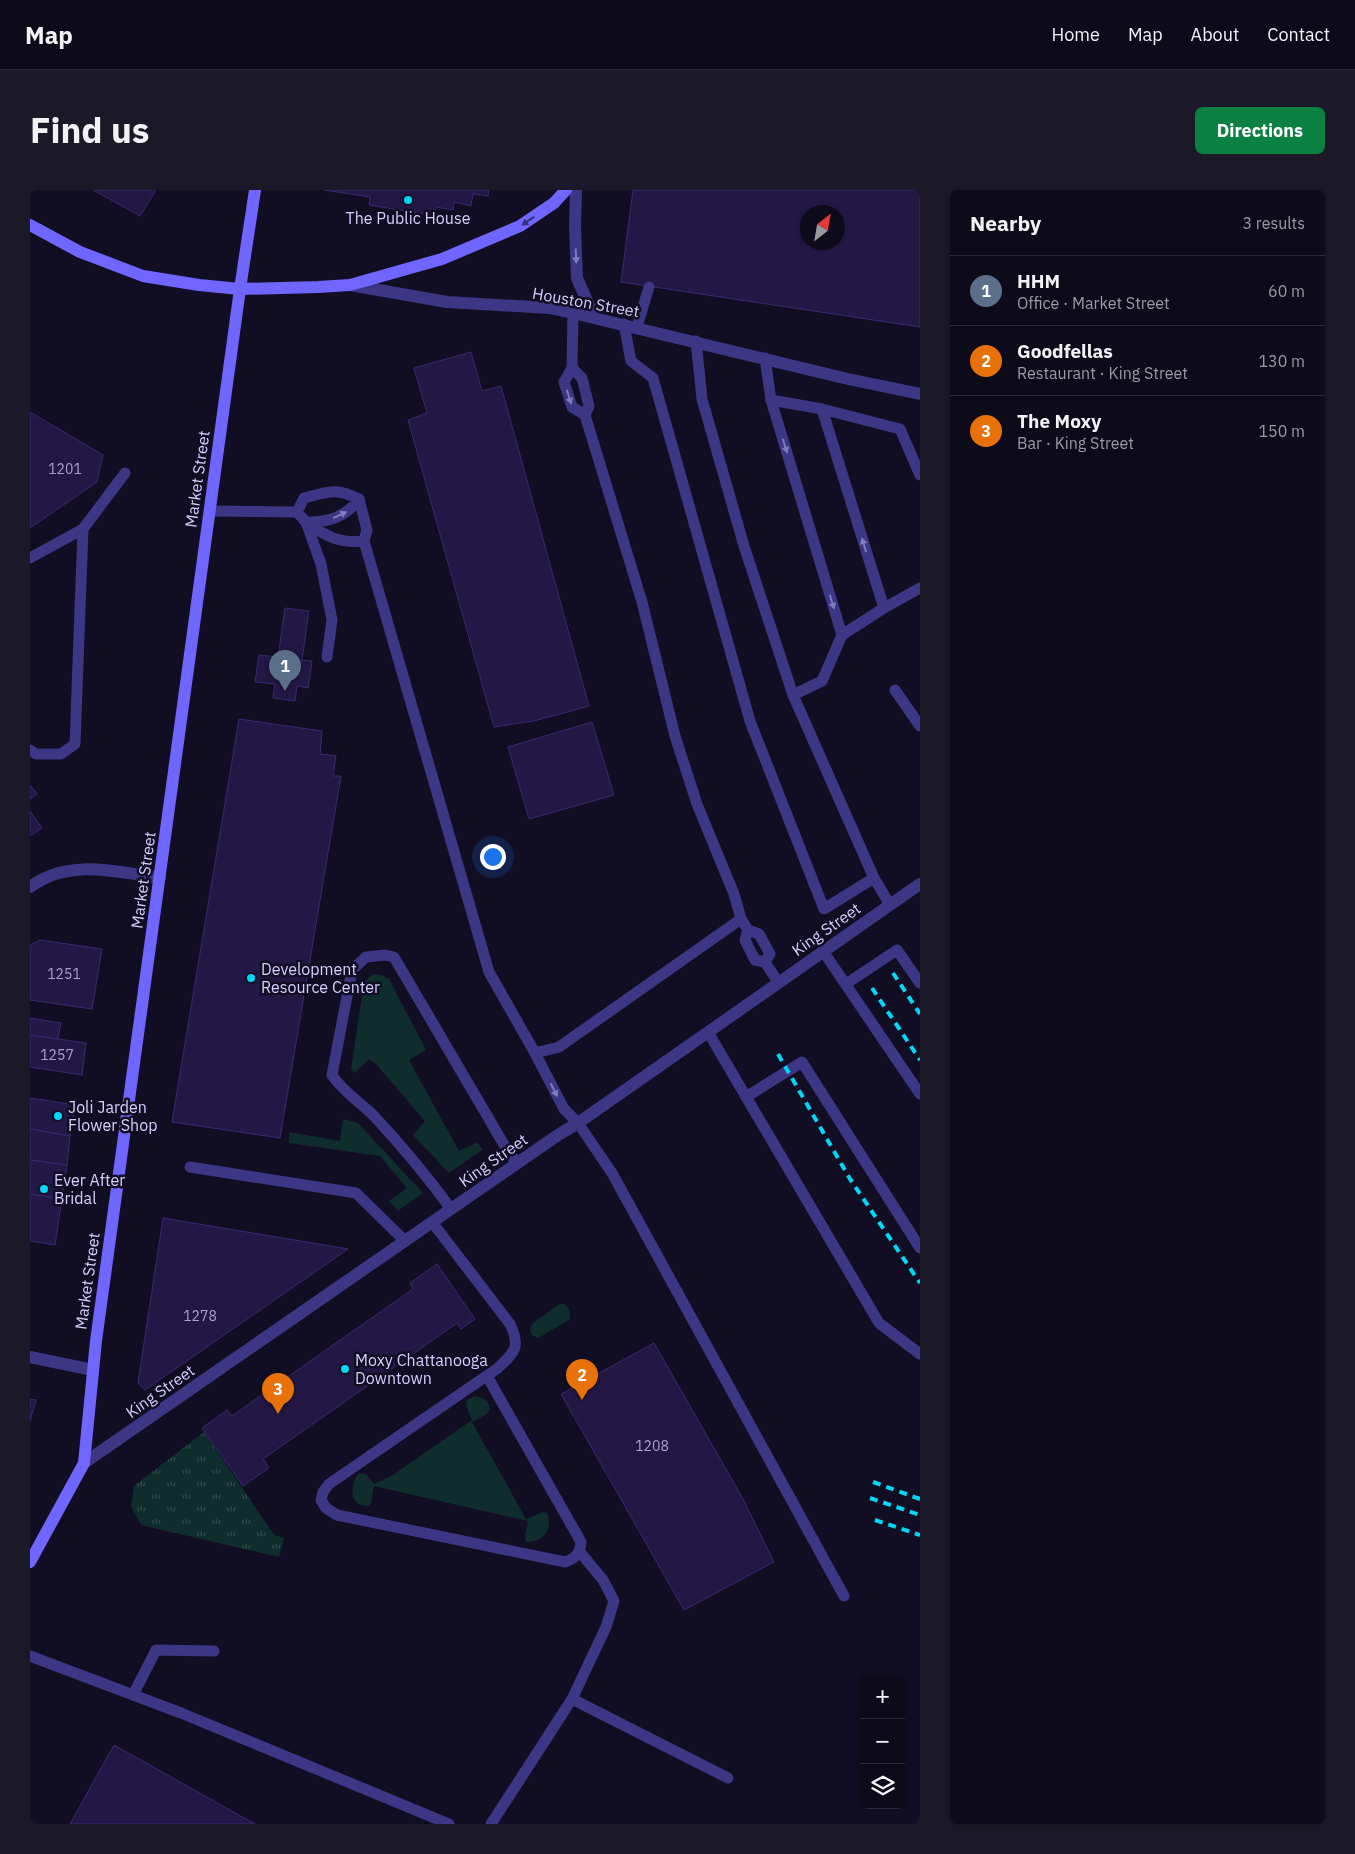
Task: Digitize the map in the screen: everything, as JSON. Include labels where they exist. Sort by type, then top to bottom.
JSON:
[{"type":"main road","name":"Market Street","points":[[30,1562],[84,1463],[92,1370],[255,190]]},
{"type":"main road","points":[[350,285],[442,259],[520,226],[554,204],[566,190]]},
{"type":"main road","name":"Houston Street","points":[[30,225],[80,252],[143,276],[198,285],[240,289],[350,285]]},
{"type":"street","points":[[576,190],[576,278],[594,317]]},
{"type":"street","name":"Houston Street","points":[[350,285],[447,302],[549,308],[696,341],[848,379],[920,394]]},
{"type":"street","points":[[30,887],[60,872],[92,868],[160,878]]},
{"type":"street","name":"King Street","points":[[84,1463],[578,1123],[920,884]]},
{"type":"street","points":[[30,1358],[92,1370]]},
{"type":"lane","points":[[637,327],[649,286]]},
{"type":"lane","points":[[573,313],[572,368],[564,382],[572,407],[585,415]]},
{"type":"lane","points":[[624,324],[631,361],[653,378],[750,721],[824,910],[874,878]]},
{"type":"lane","points":[[696,341],[702,399],[744,546],[793,695],[874,878],[890,905]]},
{"type":"lane","points":[[765,358],[771,400],[842,635]]},
{"type":"lane","points":[[572,368],[582,378],[589,406],[585,415],[642,602],[675,736],[697,804],[734,894],[741,919],[748,930],[745,940],[756,960],[765,962],[778,982]]},
{"type":"lane","points":[[771,400],[822,409],[900,429],[920,475]]},
{"type":"lane","points":[[822,409],[884,608]]},
{"type":"lane","points":[[30,558],[83,529],[125,473]]},
{"type":"lane","points":[[297,512],[304,498],[331,492],[345,492],[359,499],[368,530],[364,541],[489,972],[564,1109],[578,1123],[612,1173],[844,1596]]},
{"type":"lane","points":[[306,522],[322,522],[344,515],[359,499]]},
{"type":"lane","points":[[210,511],[297,512],[306,522],[323,535],[351,543],[364,541]]},
{"type":"lane","points":[[306,522],[321,564],[332,620],[326,657]]},
{"type":"lane","points":[[30,750],[36,754],[60,754],[75,744],[83,529]]},
{"type":"lane","points":[[793,695],[822,681],[842,635],[920,588]]},
{"type":"lane","points":[[895,690],[920,726]]},
{"type":"lane","points":[[535,1053],[559,1047],[741,919]]},
{"type":"lane","points":[[846,984],[897,950],[920,983]]},
{"type":"lane","points":[[824,951],[920,1094]]},
{"type":"lane","points":[[451,1209],[407,1150],[365,1107],[341,1088],[332,1075],[352,970],[366,957],[385,955],[394,957],[516,1164]]},
{"type":"lane","points":[[708,1032],[879,1323],[920,1354]]},
{"type":"lane","points":[[746,1097],[802,1062],[920,1248]]},
{"type":"lane","points":[[190,1167],[356,1193],[405,1241]]},
{"type":"lane","points":[[432,1222],[510,1324],[517,1338],[516,1348],[510,1358],[487,1376],[329,1484],[323,1492],[321,1500],[326,1508],[337,1515],[565,1562],[574,1559],[580,1552]]},
{"type":"lane","points":[[487,1376],[580,1542],[580,1552],[603,1580],[614,1601],[606,1627],[572,1699],[491,1824]]},
{"type":"lane","points":[[133,1695],[156,1650],[214,1651]]},
{"type":"lane","points":[[30,1656],[181,1713],[449,1824]]},
{"type":"lane","points":[[572,1699],[728,1778]]},
{"type":"green space","points":[[373,974],[382,975],[389,979],[426,1050],[409,1060],[459,1151],[476,1143],[479,1144],[482,1150],[449,1173],[413,1135],[425,1121],[376,1064],[369,1059],[355,1073],[351,1069],[364,982]]},
{"type":"green space","points":[[343,1119],[358,1123],[423,1193],[398,1211],[389,1201],[407,1188],[380,1156],[289,1143],[289,1132],[340,1141]]},
{"type":"green space","points":[[559,1304],[565,1304],[568,1308],[570,1313],[569,1320],[540,1337],[537,1338],[532,1335],[530,1330],[532,1324]]},
{"type":"green space","points":[[474,1396],[485,1400],[490,1409],[487,1414],[472,1422],[526,1519],[543,1512],[547,1513],[549,1524],[546,1534],[532,1542],[526,1542],[525,1536],[528,1521],[374,1486],[369,1506],[362,1505],[354,1499],[352,1489],[359,1473],[366,1474],[374,1484],[393,1475],[472,1420],[466,1406],[467,1400]]},
{"type":"green space","points":[[204,1432],[274,1535],[284,1538],[279,1557],[141,1525],[131,1506],[134,1486]]},
{"type":"building","points":[[93,190],[156,190],[140,216]]},
{"type":"building","points":[[324,190],[489,190],[488,196],[473,194],[471,206],[454,202],[453,210],[436,207],[435,216],[369,205],[370,197]]},
{"type":"building","points":[[633,190],[920,190],[920,327],[621,282]]},
{"type":"building","points":[[471,352],[482,391],[501,386],[589,706],[534,721],[494,727],[408,420],[427,413],[414,368]]},
{"type":"building","points":[[30,412],[103,455],[97,482],[30,528]]},
{"type":"building","points":[[285,608],[309,611],[302,660],[312,661],[308,688],[297,686],[295,701],[273,698],[275,684],[255,682],[259,655],[278,657]]},
{"type":"building","name":"Development Resource Center","points":[[239,719],[322,731],[320,754],[336,756],[333,776],[341,776],[280,1138],[172,1122]]},
{"type":"building","points":[[592,722],[614,795],[529,819],[508,747]]},
{"type":"building","points":[[30,785],[37,794],[30,799]]},
{"type":"building","points":[[30,811],[42,828],[30,836]]},
{"type":"building","points":[[40,940],[102,949],[92,1009],[30,1000],[30,945]]},
{"type":"building","points":[[30,1018],[61,1023],[58,1039],[30,1035]]},
{"type":"building","points":[[30,1035],[86,1043],[82,1075],[30,1067]]},
{"type":"building","points":[[30,1098],[76,1105],[70,1136],[30,1129]]},
{"type":"building","points":[[30,1129],[70,1136],[67,1165],[30,1160]]},
{"type":"building","points":[[30,1160],[67,1165],[62,1199],[30,1194]]},
{"type":"building","points":[[30,1194],[62,1199],[55,1245],[30,1241]]},
{"type":"building","points":[[163,1218],[348,1249],[145,1390],[138,1383]]},
{"type":"building","name":"Moxy Chattanooga Downtown","points":[[437,1264],[475,1319],[461,1329],[457,1323],[263,1459],[269,1468],[243,1486],[202,1428],[227,1410],[232,1416],[413,1289],[410,1283]]},
{"type":"building","points":[[654,1343],[743,1499],[774,1562],[684,1610],[561,1394]]},
{"type":"building","points":[[30,1399],[36,1400],[30,1421]]},
{"type":"building","points":[[114,1745],[255,1824],[70,1824]]},
{"type":"railway","points":[[893,973],[920,1014]]},
{"type":"railway","points":[[872,988],[920,1060]]},
{"type":"railway","points":[[778,1054],[850,1179],[920,1283]]},
{"type":"railway","points":[[873,1482],[920,1499]]},
{"type":"railway","points":[[870,1498],[920,1515]]},
{"type":"railway","points":[[875,1520],[920,1535]]},
{"type":"place","name":"The Public House","points":[[408,200]]},
{"type":"place","name":"HHM","points":[[285,691]]},
{"type":"place","name":"Development Resource Center","points":[[251,978]]},
{"type":"place","name":"Joli Jarden Flower Shop","points":[[58,1116]]},
{"type":"place","name":"Ever After Bridal","points":[[44,1189]]},
{"type":"place","name":"Moxy Chattanooga Downtown","points":[[345,1369]]},
{"type":"place","name":"Goodfellas","points":[[582,1400]]},
{"type":"place","name":"The Moxy","points":[[278,1414]]}]
